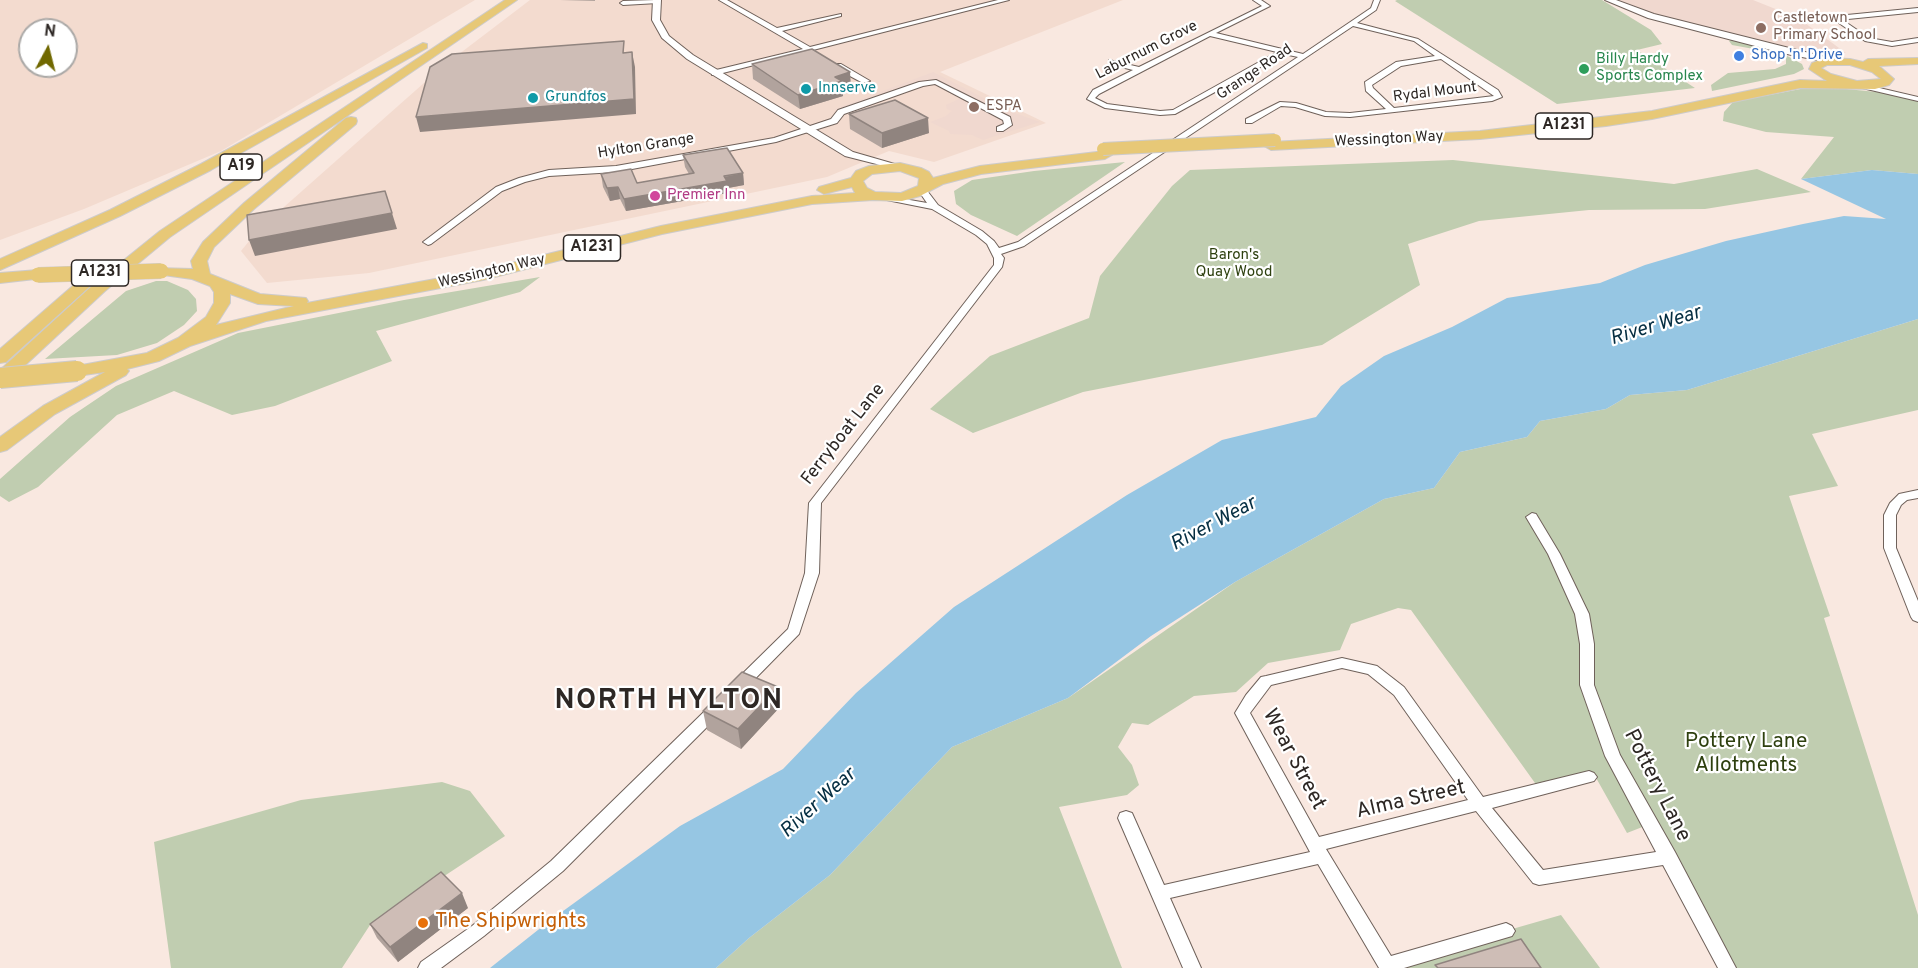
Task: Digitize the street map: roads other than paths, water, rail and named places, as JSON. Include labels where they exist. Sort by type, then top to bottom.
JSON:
[{"type":"highway","name":"A19","points":[[0,379],[99,288],[165,234],[464,28],[498,0]]},
{"type":"highway","name":"A19","points":[[0,265],[76,231],[206,167],[512,0]]},
{"type":"highway","name":"A19","points":[[0,358],[79,287],[179,210],[464,28]]},
{"type":"highway","name":"A1231","points":[[0,379],[77,371],[125,364],[153,357],[184,342],[206,327],[218,313],[222,303],[222,292],[209,280],[199,261],[208,245],[311,153],[464,28]]},
{"type":"highway","name":"Wessington Way","points":[[209,280],[258,299],[291,302],[332,297],[509,262],[639,227],[814,193],[856,181],[870,170],[903,167],[955,167],[1009,159],[1104,152],[1452,131],[1602,116],[1790,79],[1810,73],[1820,62],[1918,61]]},
{"type":"highway","name":"Wessington Way","points":[[1850,62],[1876,69],[1888,80]]},
{"type":"highway","name":"Wessington Way","points":[[1273,143],[1440,138],[1563,126],[1652,115],[1800,84],[1875,85],[1888,80],[1892,74],[1901,70],[1918,66]]},
{"type":"highway","name":"Wessington Way","points":[[1815,68],[1827,77],[1856,84]]},
{"type":"highway","name":"Wessington Way","points":[[184,342],[254,318],[483,275],[661,230],[812,200],[873,196],[902,197],[954,176],[980,170],[1104,152]]},
{"type":"highway","points":[[903,167],[924,175],[927,180],[923,189]]},
{"type":"highway","points":[[856,181],[861,191],[873,196]]},
{"type":"highway","name":"A1231","points":[[0,278],[161,271],[209,280]]},
{"type":"highway","points":[[0,446],[49,410],[83,390],[153,357]]},
{"type":"street","points":[[722,0],[818,54]]},
{"type":"street","points":[[716,73],[1006,0]]},
{"type":"street","points":[[1209,34],[1267,6],[1256,0]]},
{"type":"street","name":"Grange Road","points":[[997,252],[1021,244],[1142,165],[1374,9],[1377,0]]},
{"type":"street","points":[[1609,0],[1651,16],[1785,51],[1837,61]]},
{"type":"street","points":[[623,3],[657,1],[656,20],[666,38],[690,57],[849,154],[903,167]]},
{"type":"street","points":[[1918,10],[1847,17],[1839,21],[1867,40],[1892,44],[1918,40]]},
{"type":"street","points":[[775,31],[839,15]]},
{"type":"street","name":"Rydal Mount","points":[[1249,122],[1280,104],[1296,105],[1335,115],[1393,111],[1498,97],[1495,92],[1410,38],[1352,24]]},
{"type":"street","name":"Laburnum Grove","points":[[1282,51],[1175,112],[1160,113],[1105,106],[1091,99],[1096,92],[1209,34],[1304,56]]},
{"type":"street","points":[[1785,51],[1815,68]]},
{"type":"street","points":[[1393,111],[1369,89],[1368,84],[1399,64],[1442,57]]},
{"type":"street","points":[[828,60],[866,81]]},
{"type":"street","points":[[1112,62],[1138,69]]},
{"type":"street","points":[[1261,65],[1281,72]]},
{"type":"street","points":[[1888,80],[1907,95]]},
{"type":"street","name":"Hylton Grange","points":[[428,242],[499,189],[522,180],[616,169],[776,140],[834,121],[841,112],[868,101],[922,84],[936,82],[1007,118],[1008,124],[1000,129]]},
{"type":"street","points":[[1856,84],[1918,99]]},
{"type":"street","points":[[849,154],[856,166],[856,181]]},
{"type":"street","points":[[923,189],[935,207]]},
{"type":"street","points":[[890,198],[935,207],[979,233],[991,243],[997,252]]},
{"type":"street","name":"Ferryboat Lane","points":[[427,968],[478,931],[557,866],[794,631],[812,573],[815,503],[997,269],[999,258],[997,252]]},
{"type":"street","points":[[1918,494],[1903,497],[1896,503],[1890,515],[1890,548],[1918,617]]},
{"type":"street","name":"Pottery Lane","points":[[1532,517],[1554,554],[1582,614],[1587,644],[1587,685],[1613,756],[1727,968]]},
{"type":"street","name":"Wear Street","points":[[1388,967],[1319,851],[1242,713],[1266,681],[1342,663],[1372,670],[1399,691],[1481,806],[1539,878],[1669,857]]},
{"type":"street","name":"Alma Street","points":[[1159,893],[1589,777]]},
{"type":"street","points":[[1126,818],[1192,968]]},
{"type":"street","points":[[1388,967],[1506,931]]},
{"type":"water","name":"River Wear","points":[[1872,170],[1918,174],[1918,319],[1687,390],[1630,395],[1606,409],[1540,421],[1527,437],[1460,452],[1434,488],[1384,499],[1235,582],[1151,636],[1068,698],[952,747],[830,875],[749,938],[716,968],[490,968],[548,922],[680,826],[783,769],[856,693],[954,607],[1127,495],[1222,440],[1316,417],[1341,386],[1384,356],[1452,327],[1507,298],[1600,283],[1645,265],[1726,241],[1803,224],[1844,216],[1886,219],[1801,179]]},
{"type":"place","name":"Castletown Primary School","points":[[1761,28]]},
{"type":"place","name":"Shop 'n' Drive","points":[[1739,56]]},
{"type":"place","name":"Billy Hardy Sports Complex","points":[[1584,69]]},
{"type":"place","name":"Innserve","points":[[806,89]]},
{"type":"place","name":"Grundfos","points":[[533,98]]},
{"type":"place","name":"ESPA","points":[[974,107]]},
{"type":"place","name":"Premier Inn","points":[[655,196]]},
{"type":"place","name":"The Shipwrights","points":[[423,923]]},
{"type":"district","name":"NORTH HYLTON","points":[[669,702]]},
{"type":"park label","name":"Baron's Quay Wood","points":[[1234,264]]},
{"type":"park label","name":"Pottery Lane Allotments","points":[[1746,755]]}]
